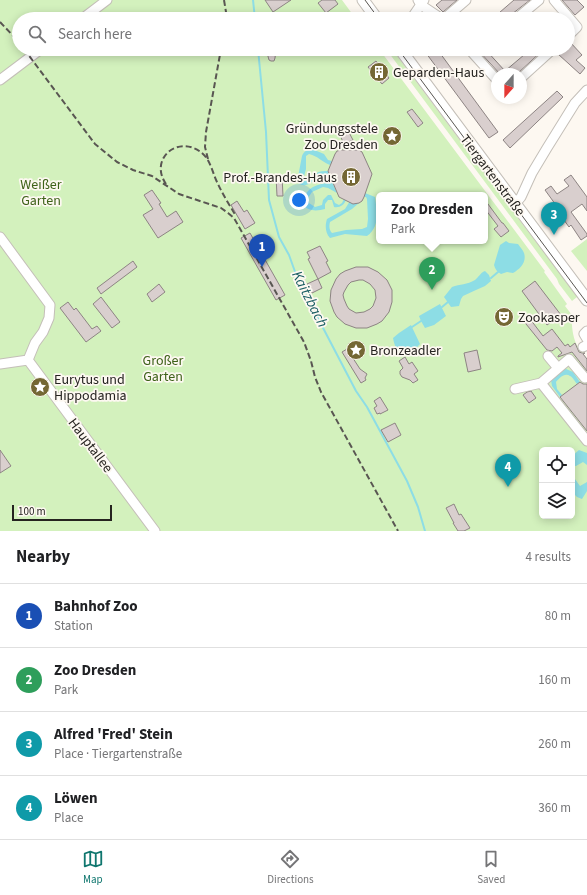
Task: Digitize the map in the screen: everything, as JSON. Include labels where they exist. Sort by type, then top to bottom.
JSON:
[{"type":"main road","points":[[363,0],[372,12]]},
{"type":"main road","name":"Tiergartenstraße","points":[[405,56],[587,300]]},
{"type":"street","points":[[92,12],[108,0]]},
{"type":"street","points":[[451,12],[466,0]]},
{"type":"street","points":[[524,12],[539,0]]},
{"type":"street","points":[[554,0],[564,12]]},
{"type":"street","points":[[415,12],[421,2],[434,12]]},
{"type":"street","points":[[0,80],[32,56]]},
{"type":"street","points":[[479,56],[491,72]]},
{"type":"street","points":[[527,73],[545,56]]},
{"type":"street","points":[[515,204],[521,197],[532,173],[572,106],[587,90]]},
{"type":"street","points":[[0,237],[50,305],[49,318],[28,360],[0,364]]},
{"type":"street","points":[[586,344],[584,334],[587,332]]},
{"type":"street","points":[[548,356],[558,368]]},
{"type":"street","points":[[515,389],[541,383],[572,357],[584,378]]},
{"type":"street","name":"Hauptallee","points":[[28,360],[155,531]]},
{"type":"street","points":[[541,383],[587,441]]},
{"type":"green space","name":"Großer Garten","points":[[0,0],[342,0],[351,12],[12,12],[12,56],[384,56],[486,192],[376,192],[376,244],[488,244],[488,195],[545,271],[544,272],[567,304],[565,306],[572,315],[572,327],[575,340],[578,347],[580,346],[585,350],[583,354],[587,359],[587,531],[0,531]]},
{"type":"green space","points":[[391,56],[397,56],[536,242],[562,273],[562,276],[577,297],[572,301]]},
{"type":"green space","points":[[587,239],[587,271],[571,251]]},
{"type":"water","points":[[312,149],[324,154],[328,160],[332,161],[330,165],[309,154],[306,156],[306,169],[303,180],[304,181],[323,171],[328,171],[330,176],[319,177],[307,185],[304,185],[297,182],[302,156],[306,151]]},
{"type":"water","points":[[332,182],[337,193],[323,187],[312,192],[308,198],[309,203],[315,207],[322,205],[323,200],[328,195],[331,195],[335,203],[339,205],[344,199],[346,200],[343,205],[340,207],[334,207],[332,200],[328,200],[325,204],[325,209],[307,209],[303,203],[307,192],[318,185]]},
{"type":"water","points":[[365,193],[375,197],[376,223],[371,232],[367,236],[345,234],[330,238],[326,229],[327,219],[345,209],[350,201],[359,203],[330,222],[331,232],[362,229],[367,227],[367,199],[364,197]]},
{"type":"water","points":[[506,241],[509,243],[518,244],[524,252],[525,259],[520,267],[513,273],[507,272],[501,274],[496,270],[494,265],[500,245]]},
{"type":"water","points":[[485,271],[489,275],[491,281],[485,286],[463,296],[459,306],[451,307],[444,297],[452,287],[472,282]]},
{"type":"water","points":[[440,304],[446,316],[434,325],[425,328],[419,316]]},
{"type":"water","points":[[411,325],[420,344],[407,354],[400,353],[397,350],[393,338]]},
{"type":"water","points":[[566,369],[573,372],[580,382],[577,384],[572,377],[568,375],[560,377],[556,382],[557,389],[562,395],[560,397],[552,386],[551,380],[560,371]]},
{"type":"water","points":[[579,450],[587,453],[587,465],[583,462],[575,466],[575,453]]},
{"type":"water","points":[[575,479],[580,486],[587,482],[587,491],[582,499],[575,495]]},
{"type":"building","points":[[265,0],[291,0],[273,12]]},
{"type":"building","points":[[322,0],[335,0],[338,4],[325,12],[318,3]]},
{"type":"building","points":[[442,0],[457,0],[443,12],[436,5]]},
{"type":"building","points":[[514,0],[530,0],[515,12],[500,12]]},
{"type":"building","points":[[562,0],[577,0],[584,7],[575,15],[575,12],[572,12]]},
{"type":"building","points":[[575,47],[582,55],[576,60],[585,68],[580,74],[560,56],[575,56]]},
{"type":"building","points":[[268,56],[275,56],[274,61],[269,60]]},
{"type":"building","points":[[428,56],[442,56],[498,132],[489,138]]},
{"type":"building","points":[[483,56],[491,56],[502,68],[494,68]]},
{"type":"building","points":[[523,56],[536,56],[523,68],[509,68]]},
{"type":"building","name":"Geparden-Haus","points":[[376,61],[389,78],[382,84],[368,67]]},
{"type":"building","points":[[557,91],[563,97],[510,148],[503,140]]},
{"type":"building","points":[[412,109],[423,123],[418,127],[407,112]]},
{"type":"building","points":[[346,127],[353,140],[344,144],[338,131]]},
{"type":"building","name":"Prof.-Brandes-Haus","points":[[359,150],[362,152],[372,174],[364,197],[359,203],[353,204],[339,197],[328,171],[335,154],[337,151]]},
{"type":"building","points":[[571,175],[587,197],[587,211],[582,204],[571,212],[587,234],[587,236],[581,240],[571,225],[569,227],[564,220],[566,219],[545,190],[551,186],[557,194],[569,186],[564,180]]},
{"type":"building","points":[[276,176],[282,176],[283,196],[277,196]]},
{"type":"building","points":[[152,190],[161,203],[159,204],[167,217],[176,211],[183,222],[158,238],[143,215],[153,209],[144,195]]},
{"type":"building","points":[[237,201],[244,212],[247,210],[255,223],[245,229],[231,205]]},
{"type":"building","points":[[488,204],[509,231],[501,237],[494,229],[498,226],[488,213]]},
{"type":"building","points":[[250,233],[285,295],[276,300],[241,238]]},
{"type":"building","points":[[320,246],[328,261],[326,262],[331,272],[318,279],[308,259],[310,258],[307,252]]},
{"type":"building","points":[[133,261],[137,267],[101,294],[97,288]]},
{"type":"building","points":[[356,267],[368,267],[378,272],[387,280],[392,290],[392,302],[389,312],[382,321],[367,328],[356,328],[345,324],[337,317],[330,301],[331,290],[336,279],[345,271]],"holes":[[[363,280],[370,284],[375,290],[376,298],[370,309],[364,312],[356,313],[349,309],[343,295],[351,282]]]},
{"type":"building","points":[[318,279],[322,288],[312,293],[307,284]]},
{"type":"building","points":[[535,281],[561,315],[547,325],[522,291]]},
{"type":"building","points":[[159,284],[165,292],[152,302],[147,294]]},
{"type":"building","points":[[101,297],[120,322],[112,328],[93,304]]},
{"type":"building","points":[[68,302],[74,310],[76,308],[92,329],[97,326],[101,331],[86,342],[60,308]]},
{"type":"building","points":[[527,315],[543,336],[552,329],[565,346],[568,344],[570,347],[575,343],[579,352],[585,353],[583,354],[587,359],[587,371],[572,352],[558,357],[562,353],[557,347],[552,351],[547,350],[522,319]]},
{"type":"building","points":[[347,349],[360,369],[367,374],[365,378],[366,380],[361,383],[342,352]]},
{"type":"building","points":[[477,350],[481,369],[468,372],[464,353]]},
{"type":"building","points":[[405,357],[409,364],[412,362],[418,371],[414,374],[418,380],[413,383],[402,377],[400,374],[400,371],[403,368],[399,361]]},
{"type":"building","points":[[580,382],[587,384],[587,431],[560,397]]},
{"type":"building","points":[[531,391],[536,398],[529,403],[523,395]]},
{"type":"building","points":[[380,397],[388,410],[377,414],[374,408],[377,406],[374,401]]},
{"type":"building","points":[[395,423],[401,435],[388,442],[381,430]]},
{"type":"building","points":[[0,450],[11,466],[0,473]]},
{"type":"building","points":[[454,504],[459,515],[461,514],[470,528],[464,531],[458,531],[446,508]]},
{"type":"waterway","name":"Kaitzbach","points":[[253,0],[254,12]]},
{"type":"waterway","name":"Kaitzbach","points":[[259,56],[266,132],[269,200],[279,237],[289,255],[298,280],[356,391],[367,407],[407,481],[418,507],[425,531]]},
{"type":"waterway","points":[[491,278],[498,272]]},
{"type":"waterway","points":[[442,307],[448,302]]},
{"type":"waterway","points":[[412,327],[421,321]]},
{"type":"tram line","points":[[365,0],[374,12]]},
{"type":"tram line","points":[[403,56],[587,303]]},
{"type":"railway","points":[[224,0],[226,12]]},
{"type":"railway","points":[[0,22],[12,35]]},
{"type":"railway","points":[[29,56],[95,144],[117,162],[133,170],[152,176],[179,194],[221,208],[234,218],[304,342],[321,392],[398,531]]},
{"type":"railway","points":[[208,159],[205,147],[206,132],[220,56]]},
{"type":"railway","points":[[166,184],[161,174],[161,165],[169,151],[176,147],[185,146],[194,148],[203,154],[208,160],[216,180],[236,216]]},
{"type":"place","name":"Geparden-Haus","points":[[379,72]]},
{"type":"place","name":"Gründungsstele Zoo Dresden","points":[[392,136]]},
{"type":"place","name":"Prof.-Brandes-Haus","points":[[351,177]]},
{"type":"place","name":"Alfred 'Fred' Stein","points":[[554,235]]},
{"type":"place","name":"Bahnhof Zoo","points":[[262,267]]},
{"type":"place","name":"Zoo Dresden","points":[[432,290]]},
{"type":"place","name":"Zookasper","points":[[504,317]]},
{"type":"place","name":"Bronzeadler","points":[[356,350]]},
{"type":"place","name":"Eurytus und Hippodamia","points":[[40,387]]},
{"type":"place","name":"Löwen","points":[[508,487]]},
{"type":"park label","name":"Weißer Garten","points":[[41,192]]}]
